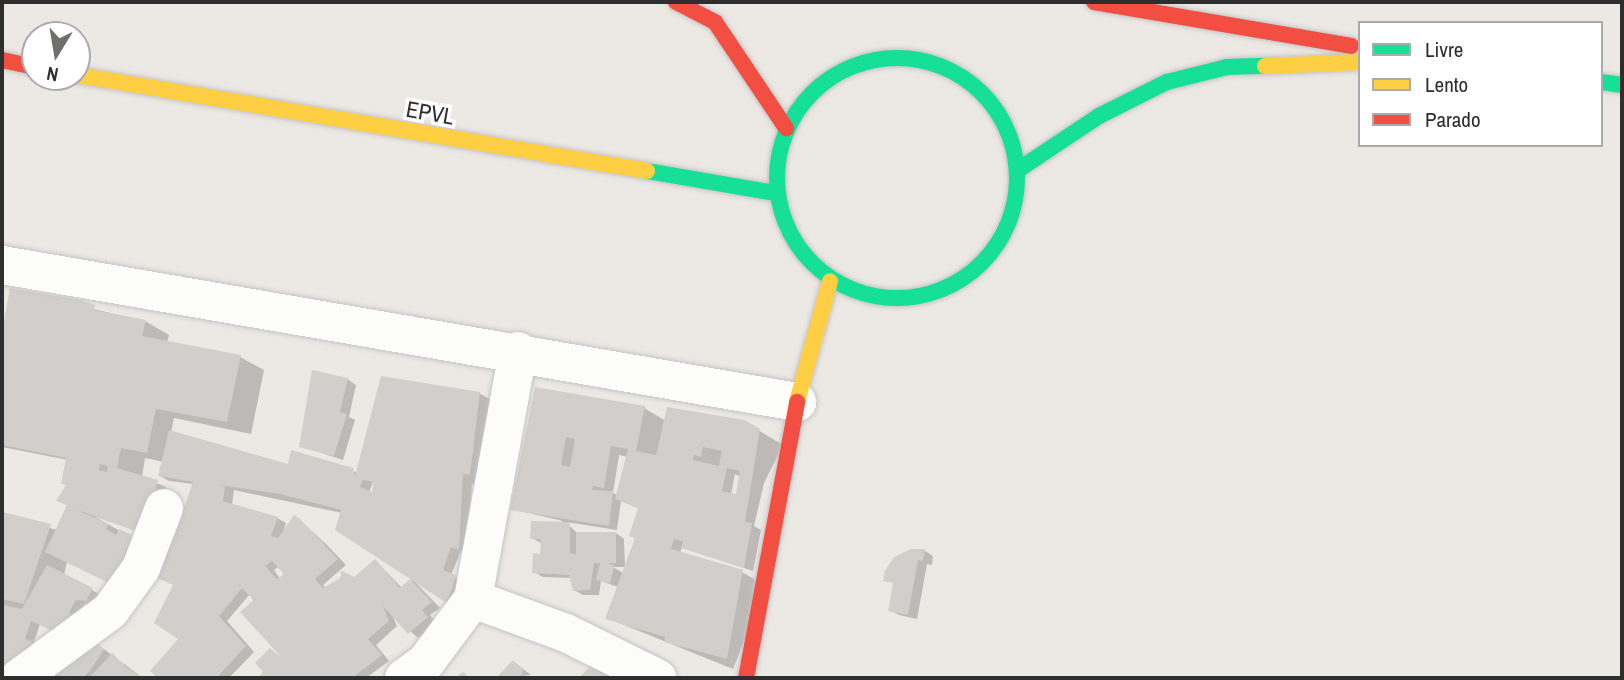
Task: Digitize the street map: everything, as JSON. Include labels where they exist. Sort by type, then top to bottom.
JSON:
[{"type":"main road","points":[[676,2],[715,22],[786,128]]},
{"type":"main road","points":[[1094,2],[1358,47]]},
{"type":"main road","points":[[878,58],[918,58],[988,95],[1010,129],[1021,168],[1003,243],[944,293],[866,298],[830,281],[804,258],[775,193],[786,128],[809,95],[840,71],[878,58]]},
{"type":"main road","points":[[2,60],[21,64]]},
{"type":"main road","points":[[1021,168],[1099,116],[1167,82],[1227,66],[1358,62]]},
{"type":"main road","name":"EPVL","points":[[91,77],[775,193]]},
{"type":"main road","points":[[1603,82],[1622,85]]},
{"type":"main road","points":[[746,678],[797,402],[830,281]]},
{"type":"street","points":[[2,265],[518,351],[797,402]]},
{"type":"street","points":[[404,678],[426,662],[473,599],[518,351]]},
{"type":"street","points":[[19,678],[110,611],[141,568],[164,508]]},
{"type":"street","points":[[473,599],[566,633],[657,678]]},
{"type":"building","points":[[10,288],[81,300],[95,305],[94,310],[146,320],[142,336],[241,355],[227,422],[156,409],[147,453],[121,448],[117,468],[158,480],[144,534],[75,509],[109,524],[106,529],[116,535],[119,529],[141,539],[123,568],[118,565],[109,583],[45,552],[67,505],[56,501],[66,485],[61,484],[66,458],[2,445],[2,331]],"holes":[[[100,464],[108,466],[107,472],[99,470]]]},
{"type":"building","points":[[312,370],[348,378],[340,412],[347,414],[334,456],[299,447]]},
{"type":"building","points":[[381,376],[480,392],[470,475],[463,474],[459,550],[451,547],[443,570],[456,575],[447,603],[410,579],[432,602],[422,610],[428,617],[408,634],[383,606],[389,621],[368,639],[382,655],[352,678],[257,678],[263,672],[255,663],[270,648],[282,658],[240,612],[254,600],[242,588],[219,616],[246,646],[219,675],[223,678],[158,678],[150,671],[178,639],[154,623],[173,585],[153,576],[175,534],[193,482],[158,476],[169,430],[288,464],[291,450],[353,468],[355,476]],"holes":[[[363,480],[374,482],[372,492],[360,487]],[[219,485],[280,494],[341,510],[335,530],[410,579],[400,588],[375,559],[354,577],[343,571],[340,578],[323,588],[315,579],[338,559],[299,518],[294,515],[278,538],[271,536],[278,517],[223,501],[225,487]],[[272,561],[284,574],[277,579],[265,566]]]},
{"type":"building","points":[[535,387],[645,406],[636,451],[656,455],[667,407],[745,420],[760,429],[745,522],[752,523],[744,568],[681,548],[683,541],[674,539],[671,549],[743,570],[727,659],[664,642],[665,637],[605,619],[635,538],[629,536],[638,508],[615,499],[628,449],[611,446],[604,488],[593,486],[592,490],[613,491],[609,526],[510,510]],"holes":[[[566,437],[575,439],[570,467],[561,465]],[[703,447],[722,451],[719,466],[693,460],[694,455],[701,457]],[[727,468],[740,471],[736,494],[722,491]]]},
{"type":"building","points":[[2,512],[51,524],[24,604],[2,599]]},
{"type":"building","points":[[531,521],[570,522],[570,553],[576,554],[576,532],[616,532],[616,563],[608,563],[614,566],[610,583],[596,580],[600,563],[594,563],[590,590],[573,591],[569,575],[532,573],[533,553],[540,554],[541,539],[530,539]]},
{"type":"building","points":[[911,549],[925,549],[923,561],[918,560],[908,615],[888,611],[893,583],[883,581],[885,571],[894,557]]},
{"type":"building","points":[[47,565],[93,588],[86,601],[76,600],[69,613],[73,615],[51,630],[31,621],[25,639],[33,642],[2,668],[2,605],[22,609]]},
{"type":"building","points":[[79,640],[91,649],[96,642],[104,649],[90,671],[82,678],[51,678]]},
{"type":"building","points":[[112,653],[127,668],[144,678],[89,678]]},
{"type":"building","points":[[513,660],[523,670],[520,678],[496,678]]},
{"type":"building","points":[[591,665],[613,678],[579,678]]},
{"type":"building","points":[[463,672],[470,678],[455,678]]},
{"type":"traffic: fast","points":[[885,58],[909,58],[954,72],[982,93],[997,111],[1008,132],[1015,155],[1017,178],[1015,201],[1008,224],[997,245],[982,263],[954,284],[932,293],[909,298],[885,298],[840,284],[821,271],[804,254],[791,235],[782,213],[777,190],[777,166],[791,121],[804,102],[821,85],[840,72],[862,63],[885,58]]},
{"type":"traffic: fast","points":[[1021,168],[1099,116],[1167,82],[1227,67],[1265,66]]},
{"type":"traffic: fast","points":[[1603,82],[1622,85]]},
{"type":"traffic: fast","points":[[647,171],[775,193]]},
{"type":"traffic: slow","points":[[1265,66],[1358,62]]},
{"type":"traffic: slow","points":[[91,77],[647,171]]},
{"type":"traffic: slow","points":[[797,402],[830,281]]},
{"type":"traffic: jam","points":[[676,2],[715,22],[786,128]]},
{"type":"traffic: jam","points":[[1094,2],[1351,46]]},
{"type":"traffic: jam","points":[[2,60],[21,64]]},
{"type":"traffic: jam","points":[[746,678],[797,402]]}]
